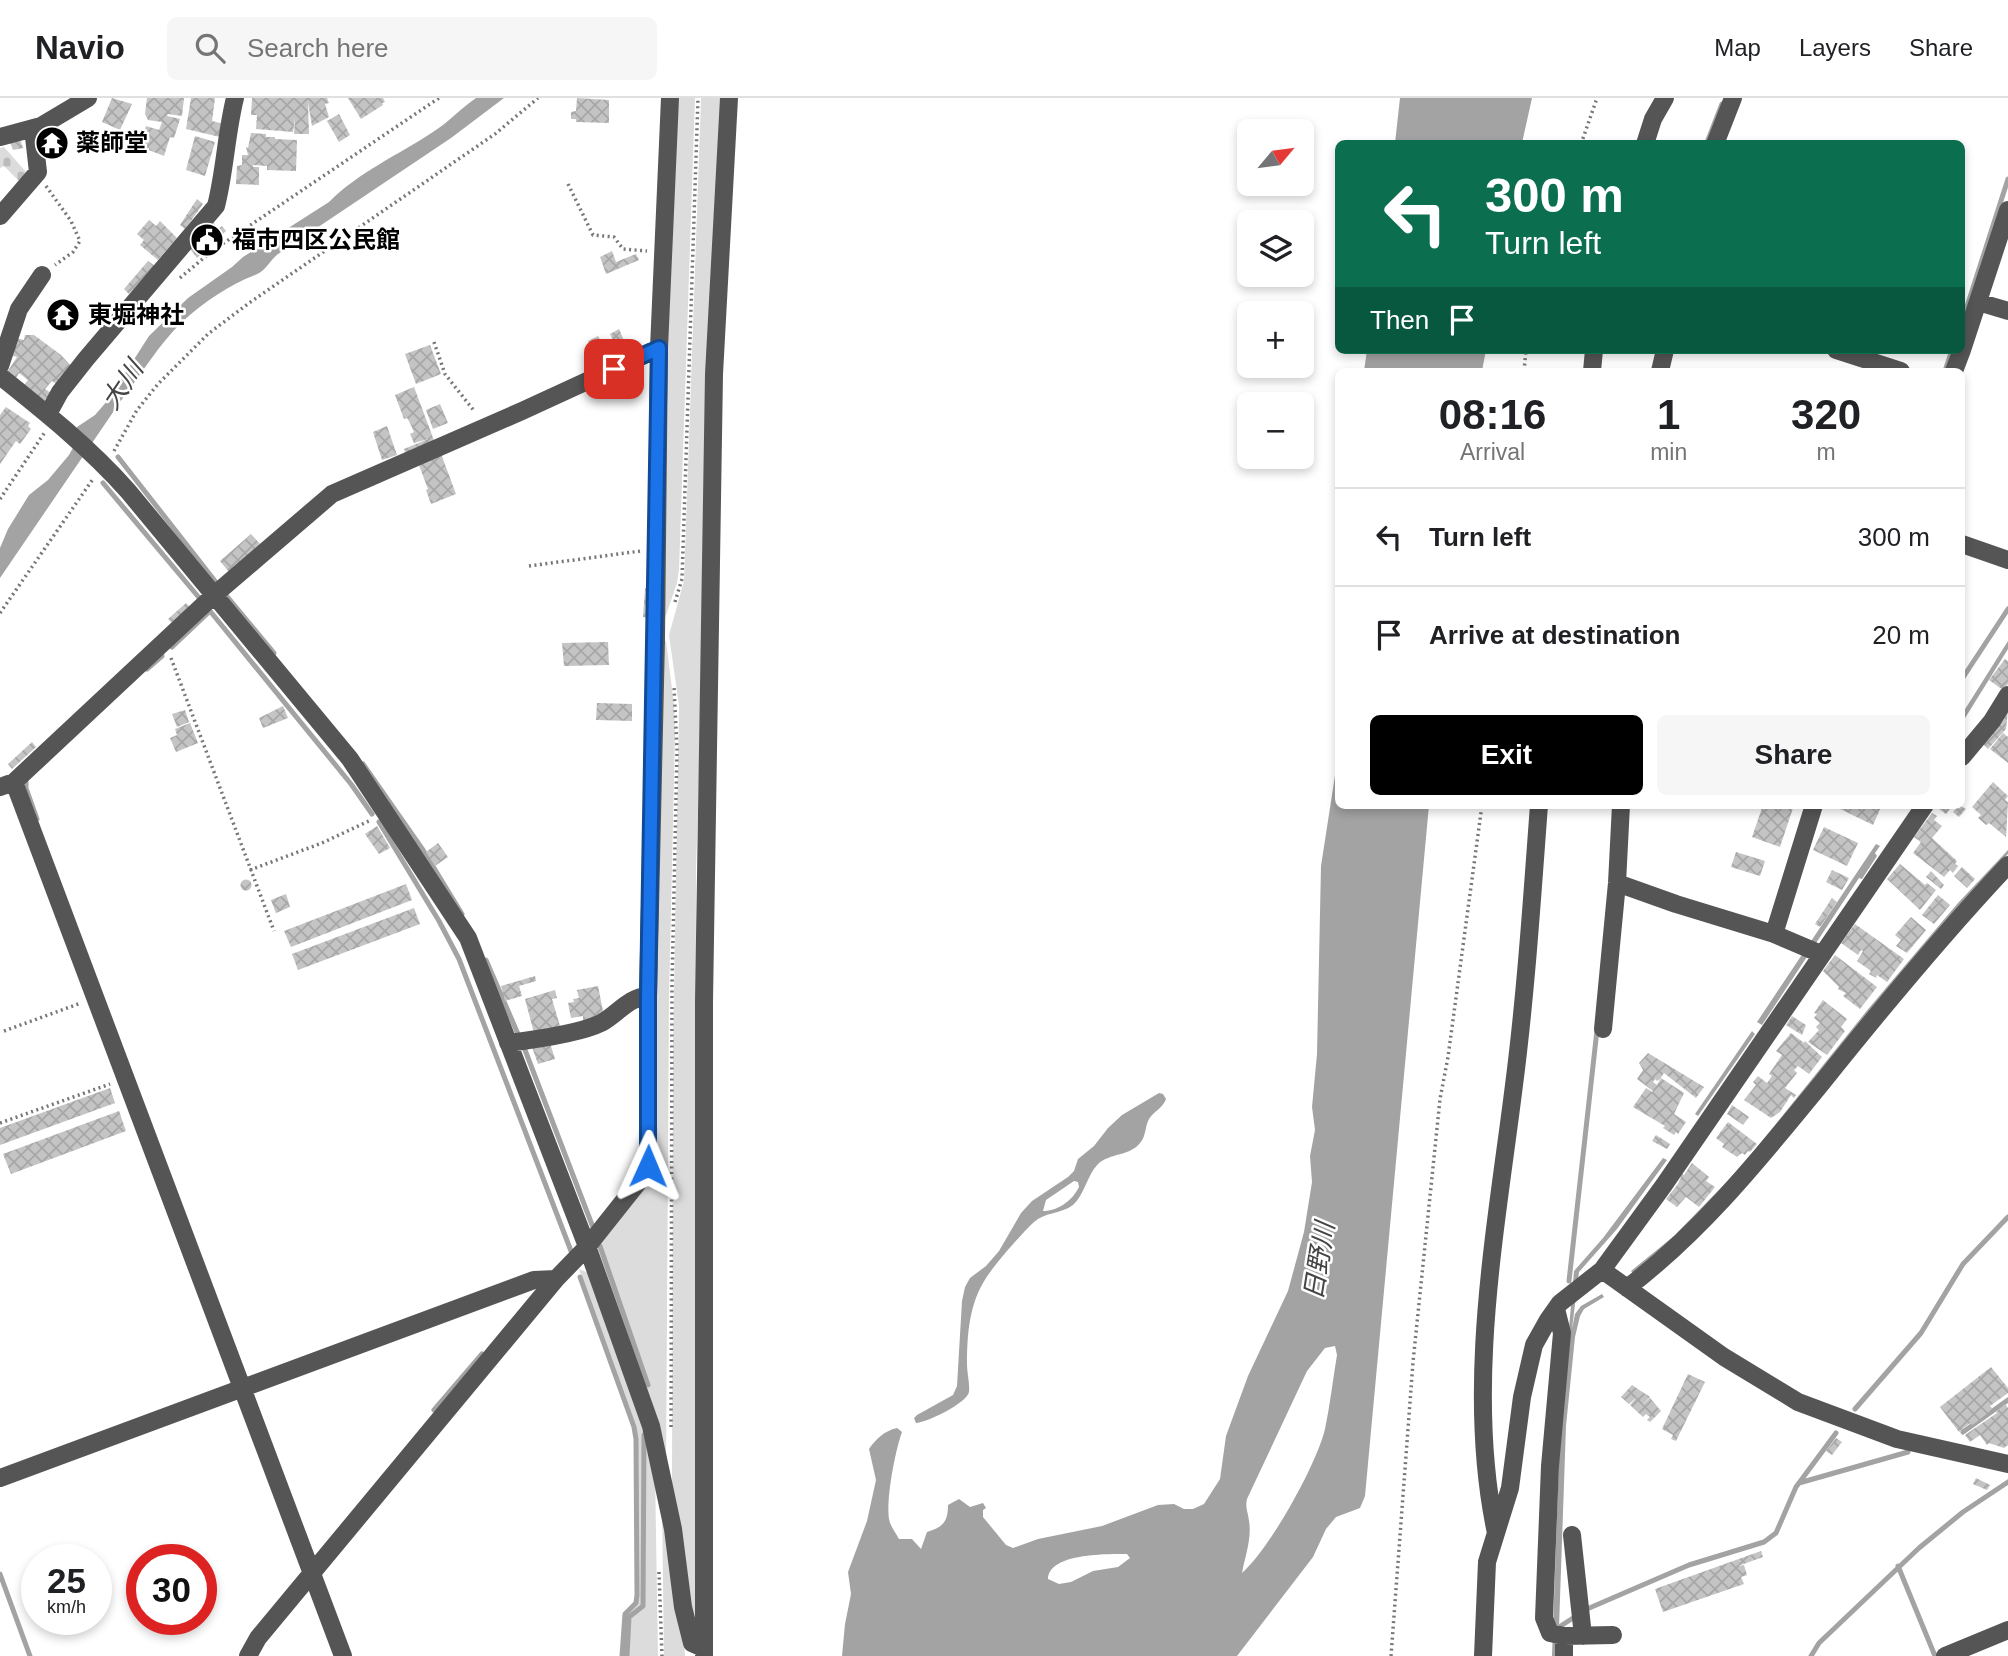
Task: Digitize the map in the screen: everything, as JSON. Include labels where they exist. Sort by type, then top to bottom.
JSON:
[{"type":"street","points":[[53,418],[60,392],[216,206],[222,184],[227,130],[235,98]]},
{"type":"street","points":[[248,1656],[258,1638],[556,1279],[587,1247],[641,1179],[648,1166],[648,996],[659,348],[670,98]]},
{"type":"street","points":[[697,1651],[714,374],[729,98]]},
{"type":"street","points":[[1646,140],[1653,119],[1665,98]]},
{"type":"street","points":[[1717,140],[1733,98]]},
{"type":"street","points":[[0,137],[41,126],[86,99]]},
{"type":"street","points":[[0,216],[36,173],[33,128]]},
{"type":"street","points":[[1965,341],[2008,210]]},
{"type":"street","points":[[0,366],[19,309],[42,275]]},
{"type":"street","points":[[1978,302],[2008,311]]},
{"type":"street","points":[[343,1656],[95,999],[7,785],[164,644],[213,596],[332,494],[659,348]]},
{"type":"street","points":[[1848,354],[1892,368]]},
{"type":"street","points":[[0,376],[53,418],[104,464],[351,759],[468,938],[587,1247],[651,1426],[673,1529],[683,1607],[697,1651]]},
{"type":"street","points":[[1965,545],[2008,560]]},
{"type":"street","points":[[1965,748],[1992,721],[2008,695]]},
{"type":"street","points":[[1496,1533],[1487,1490],[1484,1428],[1486,1316],[1520,1040],[1539,809]]},
{"type":"street","points":[[1603,1029],[1617,883],[1621,809]]},
{"type":"street","points":[[1774,933],[1813,809]]},
{"type":"street","points":[[1483,1656],[1487,1562],[1510,1488],[1522,1397],[1534,1345],[1568,1297],[1602,1270],[1664,1185],[1813,950],[1922,809]]},
{"type":"street","points":[[1627,1288],[1663,1261],[1696,1230],[1749,1172],[1959,916],[2008,865]]},
{"type":"street","points":[[1617,883],[1675,904],[1774,933],[1813,950]]},
{"type":"street","points":[[508,1043],[536,1040],[599,1024],[637,997],[648,996]]},
{"type":"street","points":[[1602,1270],[1724,1357],[1798,1402],[1897,1439],[2008,1464]]},
{"type":"street","points":[[0,1478],[534,1280],[556,1279]]},
{"type":"street","points":[[1564,1656],[1557,1635],[1544,1618],[1554,1406],[1568,1297]]},
{"type":"street","points":[[1572,1535],[1583,1636]]},
{"type":"street","points":[[1945,1656],[2008,1630]]},
{"type":"street","points":[[1557,1635],[1613,1635]]},
{"type":"path","points":[[174,283],[212,251],[439,98]]},
{"type":"path","points":[[0,613],[104,464],[137,410],[158,384],[208,334],[495,134],[538,98]]},
{"type":"path","points":[[672,613],[682,579],[698,98]]},
{"type":"path","points":[[1582,140],[1597,98]]},
{"type":"path","points":[[36,173],[71,221],[80,241],[73,252],[42,275]]},
{"type":"path","points":[[568,184],[593,236],[614,237],[623,248],[631,251],[663,248]]},
{"type":"path","points":[[434,342],[445,374],[487,427]]},
{"type":"path","points":[[0,499],[53,418]]},
{"type":"path","points":[[529,566],[640,551],[656,543]]},
{"type":"path","points":[[164,644],[274,931]]},
{"type":"path","points":[[670,1433],[672,985],[677,750],[674,685]]},
{"type":"path","points":[[1391,1656],[1413,1362],[1439,1112],[1481,809]]},
{"type":"path","points":[[250,870],[322,843],[370,821],[385,811]]},
{"type":"path","points":[[4,1031],[95,999]]},
{"type":"path","points":[[0,1123],[124,1076]]},
{"type":"green space","points":[[672,98],[695,98],[679,570],[663,624],[658,617]]},
{"type":"green space","points":[[701,98],[722,98],[696,868],[697,1621],[694,1623],[672,1485],[673,1046],[679,706],[669,635],[684,581]]},
{"type":"green space","points":[[4,147],[27,173],[19,181],[4,166],[0,168],[0,148]]},
{"type":"green space","points":[[663,640],[666,641],[675,735],[669,998],[666,1472],[595,1252],[595,1241],[647,1177]]},
{"type":"green space","points":[[579,1269],[589,1273],[643,1421],[655,1472],[658,1656],[623,1656],[626,1614],[637,1603],[638,1594],[637,1438]]},
{"type":"green space","points":[[662,1507],[684,1639],[685,1656],[664,1656]]},
{"type":"water","name":"大川","points":[[476,98],[504,98],[451,138],[278,254],[259,273],[199,307],[174,330],[120,402],[0,578],[0,548],[8,529],[29,495],[48,480],[69,455],[74,446],[77,427],[95,415],[108,400],[149,336],[188,298],[243,257],[329,202],[366,173],[439,128]]},
{"type":"water","points":[[1400,98],[1532,98],[1523,140],[1395,140]]},
{"type":"water","points":[[1366,354],[1485,354],[1483,368],[1364,368]]},
{"type":"water","points":[[2008,641],[2008,649],[1965,718],[1965,709]]},
{"type":"water","name":"日野川","points":[[1335,775],[1335,809],[1429,809],[1365,1496],[1360,1508],[1336,1517],[1326,1529],[1313,1557],[1237,1656],[842,1656],[851,1594],[848,1572],[867,1521],[876,1480],[869,1449],[888,1431],[897,1428],[902,1432],[890,1488],[890,1522],[899,1539],[912,1539],[921,1549],[927,1532],[944,1523],[948,1505],[959,1499],[970,1507],[983,1503],[986,1508],[983,1510],[983,1517],[1006,1545],[1013,1548],[1038,1539],[1102,1526],[1158,1505],[1174,1504],[1184,1509],[1193,1509],[1204,1504],[1220,1479],[1226,1436],[1248,1376],[1288,1291],[1304,1232],[1312,1182],[1310,1156],[1315,1130],[1312,1107],[1317,1054],[1321,866]],"holes":[[[1335,1346],[1337,1355],[1325,1429],[1312,1464],[1291,1506],[1266,1545],[1242,1573],[1250,1534],[1247,1499],[1307,1371],[1325,1348]],[[1127,1554],[1130,1558],[1118,1567],[1093,1571],[1071,1582],[1059,1584],[1048,1579],[1051,1570],[1068,1560],[1093,1555]]]},
{"type":"water","points":[[1876,844],[1880,846],[1875,853],[1877,856],[1862,879],[1859,878],[1762,1025],[1757,1022]]},
{"type":"water","points":[[2008,850],[2008,854],[1967,898],[1743,1171],[1674,1240],[1633,1274],[1631,1271],[1674,1236],[1742,1166],[1869,1008],[1958,903]]},
{"type":"water","points":[[1752,1031],[1755,1034],[1698,1116],[1695,1114]]},
{"type":"water","points":[[1159,1093],[1166,1099],[1149,1119],[1143,1138],[1136,1147],[1098,1164],[1073,1205],[1034,1222],[996,1265],[980,1288],[970,1320],[967,1396],[946,1412],[916,1423],[914,1418],[917,1415],[953,1395],[957,1386],[962,1301],[970,1278],[986,1266],[999,1251],[1021,1213],[1032,1201],[1068,1177],[1074,1171],[1078,1159],[1094,1146],[1122,1115]],"holes":[[[1074,1181],[1078,1182],[1079,1187],[1068,1201],[1059,1207],[1043,1211],[1046,1200]]]},
{"type":"water","points":[[1663,1158],[1667,1160],[1617,1229],[1579,1272],[1572,1329],[1575,1314],[1581,1306],[1602,1294],[1604,1297],[1584,1309],[1575,1337],[1566,1426],[1558,1656],[1552,1656],[1560,1431],[1574,1271],[1603,1238]]},
{"type":"building","points":[[112,98],[132,104],[120,130],[102,122]]},
{"type":"building","points":[[147,98],[184,98],[182,116],[167,116],[180,119],[164,156],[131,143],[136,130],[144,132],[146,126],[159,130],[162,122],[148,120],[145,114]]},
{"type":"building","points":[[191,98],[215,98],[212,121],[224,124],[220,137],[186,129]]},
{"type":"building","points":[[252,98],[327,98],[329,103],[325,104],[329,117],[312,126],[308,102],[309,134],[294,134],[295,118],[293,132],[256,129],[257,115],[251,115]]},
{"type":"building","points":[[348,98],[383,98],[385,102],[361,119]]},
{"type":"building","points":[[577,98],[609,100],[609,123],[576,122],[576,119],[571,119],[571,112],[576,111]]},
{"type":"building","points":[[339,114],[350,135],[339,142],[327,121]]},
{"type":"building","points":[[54,132],[63,145],[52,153],[42,140]]},
{"type":"building","points":[[251,133],[266,134],[266,137],[275,139],[297,140],[296,171],[267,170],[267,166],[253,165],[259,167],[259,185],[236,184],[237,166],[242,165],[242,155],[248,155],[246,147],[248,148]]},
{"type":"building","points":[[195,136],[215,142],[205,176],[186,170]]},
{"type":"building","points":[[20,139],[23,148],[13,150],[10,142]]},
{"type":"building","points":[[197,199],[203,204],[185,229],[180,225]]},
{"type":"building","points":[[149,220],[156,226],[160,221],[177,238],[158,260],[140,245],[144,240],[137,234]]},
{"type":"building","points":[[214,223],[218,229],[222,226],[226,231],[197,258],[190,249],[211,230],[209,228]]},
{"type":"building","points":[[612,251],[616,262],[636,254],[639,260],[606,274],[600,257]]},
{"type":"building","points":[[148,261],[155,266],[129,294],[124,289]]},
{"type":"building","points":[[619,329],[626,345],[617,349],[610,334]]},
{"type":"building","points":[[25,335],[34,335],[71,366],[58,385],[52,381],[45,389],[51,393],[44,401],[24,385],[28,380],[19,373],[16,378],[8,371],[17,357],[10,355],[15,338],[24,340]]},
{"type":"building","points":[[598,336],[602,344],[592,349],[588,341]]},
{"type":"building","points":[[430,345],[441,374],[416,384],[405,354]]},
{"type":"building","points":[[601,347],[609,360],[601,364],[593,351]]},
{"type":"building","points":[[414,387],[435,443],[406,455],[404,449],[428,439],[414,443],[410,434],[414,432],[407,418],[404,419],[395,395]]},
{"type":"building","points":[[440,404],[448,423],[433,429],[426,410]]},
{"type":"building","points":[[6,407],[30,423],[28,426],[31,429],[20,444],[16,441],[0,464],[0,415]]},
{"type":"building","points":[[387,426],[397,455],[382,460],[373,432]]},
{"type":"building","points":[[440,451],[456,494],[431,504],[417,460]]},
{"type":"building","points":[[251,534],[260,544],[229,572],[220,561]]},
{"type":"building","points":[[645,588],[650,589],[649,618],[643,617]]},
{"type":"building","points":[[186,603],[190,607],[172,623],[168,619]]},
{"type":"building","points":[[608,642],[609,665],[564,666],[562,643]]},
{"type":"building","points":[[2005,659],[2008,661],[2008,684],[2003,690],[1989,680]]},
{"type":"building","points":[[597,703],[632,704],[632,721],[596,720]]},
{"type":"building","points":[[283,706],[288,718],[263,728],[259,718]]},
{"type":"building","points":[[185,710],[189,722],[177,727],[172,714]]},
{"type":"building","points":[[2008,711],[2006,729],[1988,749],[1982,743]]},
{"type":"building","points":[[190,723],[198,743],[176,752],[170,738],[177,735],[175,729]]},
{"type":"building","points":[[2003,733],[2008,737],[2008,763],[1990,749]]},
{"type":"building","points":[[32,742],[36,747],[12,769],[8,764]]},
{"type":"building","points":[[1993,782],[2008,796],[2005,800],[2008,802],[2006,837],[1978,818],[1981,815],[1972,807]]},
{"type":"building","points":[[1762,809],[1793,809],[1780,847],[1752,837]]},
{"type":"building","points":[[1840,809],[1880,809],[1873,825]]},
{"type":"building","points":[[1956,809],[1966,809],[1959,817],[1953,812]]},
{"type":"building","points":[[1932,813],[1937,816],[1934,820],[1942,826],[1932,838],[1957,861],[1955,864],[1958,866],[1953,873],[1950,870],[1944,877],[1913,853],[1921,842],[1914,837]]},
{"type":"building","points":[[377,826],[390,848],[379,854],[365,834]]},
{"type":"building","points":[[1824,827],[1858,843],[1847,866],[1813,850]]},
{"type":"building","points":[[438,843],[448,857],[435,866],[426,852]]},
{"type":"building","points":[[1736,852],[1765,861],[1760,876],[1731,867]]},
{"type":"building","points":[[1900,864],[1925,885],[1927,883],[1936,890],[1920,910],[1887,879]]},
{"type":"building","points":[[1962,867],[1975,879],[1967,888],[1954,876]]},
{"type":"building","points":[[1832,870],[1849,878],[1842,890],[1826,882]]},
{"type":"building","points":[[1931,871],[1944,885],[1941,889],[1926,877]]},
{"type":"building","points":[[246,880],[250,881],[250,889],[246,890],[242,889],[241,885],[242,881]]},
{"type":"building","points":[[406,884],[412,900],[291,947],[284,931]]},
{"type":"building","points":[[286,894],[290,907],[276,913],[271,900]]},
{"type":"building","points":[[1938,895],[1950,905],[1934,924],[1922,915]]},
{"type":"building","points":[[1832,898],[1837,902],[1820,927],[1815,924]]},
{"type":"building","points":[[414,908],[420,924],[298,970],[292,954]]},
{"type":"building","points":[[1911,917],[1926,930],[1907,953],[1896,946],[1901,940],[1895,935]]},
{"type":"building","points":[[1855,924],[1904,959],[1887,982],[1877,975],[1876,978],[1869,974],[1871,971],[1857,961],[1863,951],[1858,955],[1841,943]]},
{"type":"building","points":[[1835,955],[1877,987],[1860,1009],[1843,996],[1846,993],[1838,989],[1823,971]]},
{"type":"building","points":[[535,976],[536,981],[519,986],[522,996],[505,1001],[501,986]]},
{"type":"building","points":[[598,986],[604,1016],[583,1020],[583,1016],[571,1018],[568,1003],[579,998],[577,990]]},
{"type":"building","points":[[555,990],[557,998],[552,999],[560,1026],[534,1033],[525,999]]},
{"type":"building","points":[[1823,1000],[1847,1019],[1841,1027],[1845,1031],[1827,1055],[1808,1042],[1819,1030],[1816,1027],[1820,1023],[1814,1018],[1817,1014],[1814,1013]]},
{"type":"building","points":[[1792,1016],[1806,1025],[1802,1035],[1786,1025]]},
{"type":"building","points":[[1791,1033],[1804,1043],[1805,1041],[1822,1057],[1809,1074],[1798,1066],[1794,1070],[1797,1073],[1785,1088],[1796,1095],[1794,1098],[1791,1095],[1780,1112],[1771,1118],[1744,1100],[1756,1085],[1753,1082],[1758,1076],[1767,1083],[1772,1076],[1769,1074],[1782,1055],[1776,1051]]},
{"type":"building","points":[[550,1043],[555,1059],[538,1064],[532,1047]]},
{"type":"building","points":[[1648,1053],[1704,1087],[1696,1098],[1664,1073],[1660,1079],[1653,1082],[1657,1085],[1661,1078],[1684,1093],[1674,1114],[1686,1122],[1678,1134],[1676,1132],[1674,1135],[1663,1128],[1665,1126],[1633,1107],[1646,1088],[1653,1091],[1637,1079],[1643,1070],[1639,1063]]},
{"type":"building","points":[[110,1088],[115,1103],[0,1145],[0,1128]]},
{"type":"building","points":[[1732,1105],[1749,1117],[1743,1125],[1727,1114]]},
{"type":"building","points":[[119,1111],[126,1131],[11,1174],[3,1154]]},
{"type":"building","points":[[1728,1122],[1757,1144],[1750,1152],[1737,1157],[1722,1147],[1724,1144],[1716,1138]]},
{"type":"building","points":[[1656,1135],[1670,1144],[1667,1149],[1652,1141]]},
{"type":"building","points":[[1692,1163],[1709,1177],[1706,1181],[1715,1187],[1699,1207],[1686,1197],[1677,1207],[1666,1199]]},
{"type":"building","points":[[1991,1367],[2008,1388],[2008,1393],[1990,1406],[1993,1409],[1959,1432],[1940,1407]]},
{"type":"building","points":[[1688,1374],[1705,1382],[1676,1441],[1671,1439],[1673,1435],[1662,1429]]},
{"type":"building","points":[[1632,1385],[1650,1397],[1640,1407],[1650,1398],[1661,1411],[1650,1422],[1647,1420],[1650,1417],[1646,1414],[1643,1417],[1630,1405],[1637,1397],[1629,1404],[1621,1397]]},
{"type":"building","points":[[2005,1404],[2008,1408],[2008,1445],[2004,1448],[1989,1443],[1987,1445],[1980,1435],[1970,1442],[1965,1435],[1997,1413]]},
{"type":"building","points":[[1836,1438],[1842,1442],[1832,1455],[1826,1451]]},
{"type":"building","points":[[1976,1478],[1990,1485],[1987,1490],[1973,1484]]},
{"type":"building","points":[[1761,1551],[1763,1557],[1738,1566],[1744,1565],[1747,1575],[1741,1577],[1744,1584],[1663,1612],[1655,1589]]},
{"type":"waterway","points":[[1708,140],[1722,104]]},
{"type":"waterway","points":[[1965,313],[2008,179]]},
{"type":"waterway","points":[[1946,368],[1951,354]]},
{"type":"waterway","points":[[118,457],[215,581]]},
{"type":"waterway","points":[[103,483],[201,600]]},
{"type":"waterway","points":[[225,594],[274,653]]},
{"type":"waterway","points":[[1965,674],[2008,609]]},
{"type":"waterway","points":[[172,647],[210,611],[351,784],[372,814]]},
{"type":"waterway","points":[[147,669],[162,656]]},
{"type":"waterway","points":[[363,764],[423,850],[462,914]]},
{"type":"waterway","points":[[26,779],[26,788],[37,819]]},
{"type":"waterway","points":[[379,822],[459,959],[571,1251]]},
{"type":"waterway","points":[[486,960],[518,1034]]},
{"type":"waterway","points":[[1569,1281],[1597,1030]]},
{"type":"waterway","points":[[525,1050],[594,1230]]},
{"type":"waterway","points":[[1855,1409],[1921,1333],[1963,1264],[2008,1217]]},
{"type":"waterway","points":[[600,1246],[648,1385]]},
{"type":"waterway","points":[[580,1277],[636,1439],[637,1595],[636,1603],[625,1614],[622,1656]]},
{"type":"waterway","points":[[434,1410],[482,1354]]},
{"type":"waterway","points":[[1963,1432],[2008,1400]]},
{"type":"waterway","points":[[1587,1609],[1689,1565],[1764,1542],[1776,1533],[1796,1487],[1836,1433]]},
{"type":"waterway","points":[[627,1656],[629,1617],[643,1606],[644,1435]]},
{"type":"waterway","points":[[1799,1483],[1908,1452]]},
{"type":"waterway","points":[[1811,1656],[1819,1643],[1919,1548],[1963,1512],[2008,1482]]},
{"type":"waterway","points":[[1898,1566],[1935,1656]]},
{"type":"waterway","points":[[0,1574],[30,1656]]},
{"type":"waterway","points":[[1556,1629],[1573,1618]]},
{"type":"place","name":"薬師堂","points":[[52,143]]},
{"type":"place","name":"福市四区公民館","points":[[207,240]]},
{"type":"place","name":"東堀神社","points":[[63,315]]},
{"type":"route","points":[[614,369],[659,348],[648,996],[648,1166]]}]
